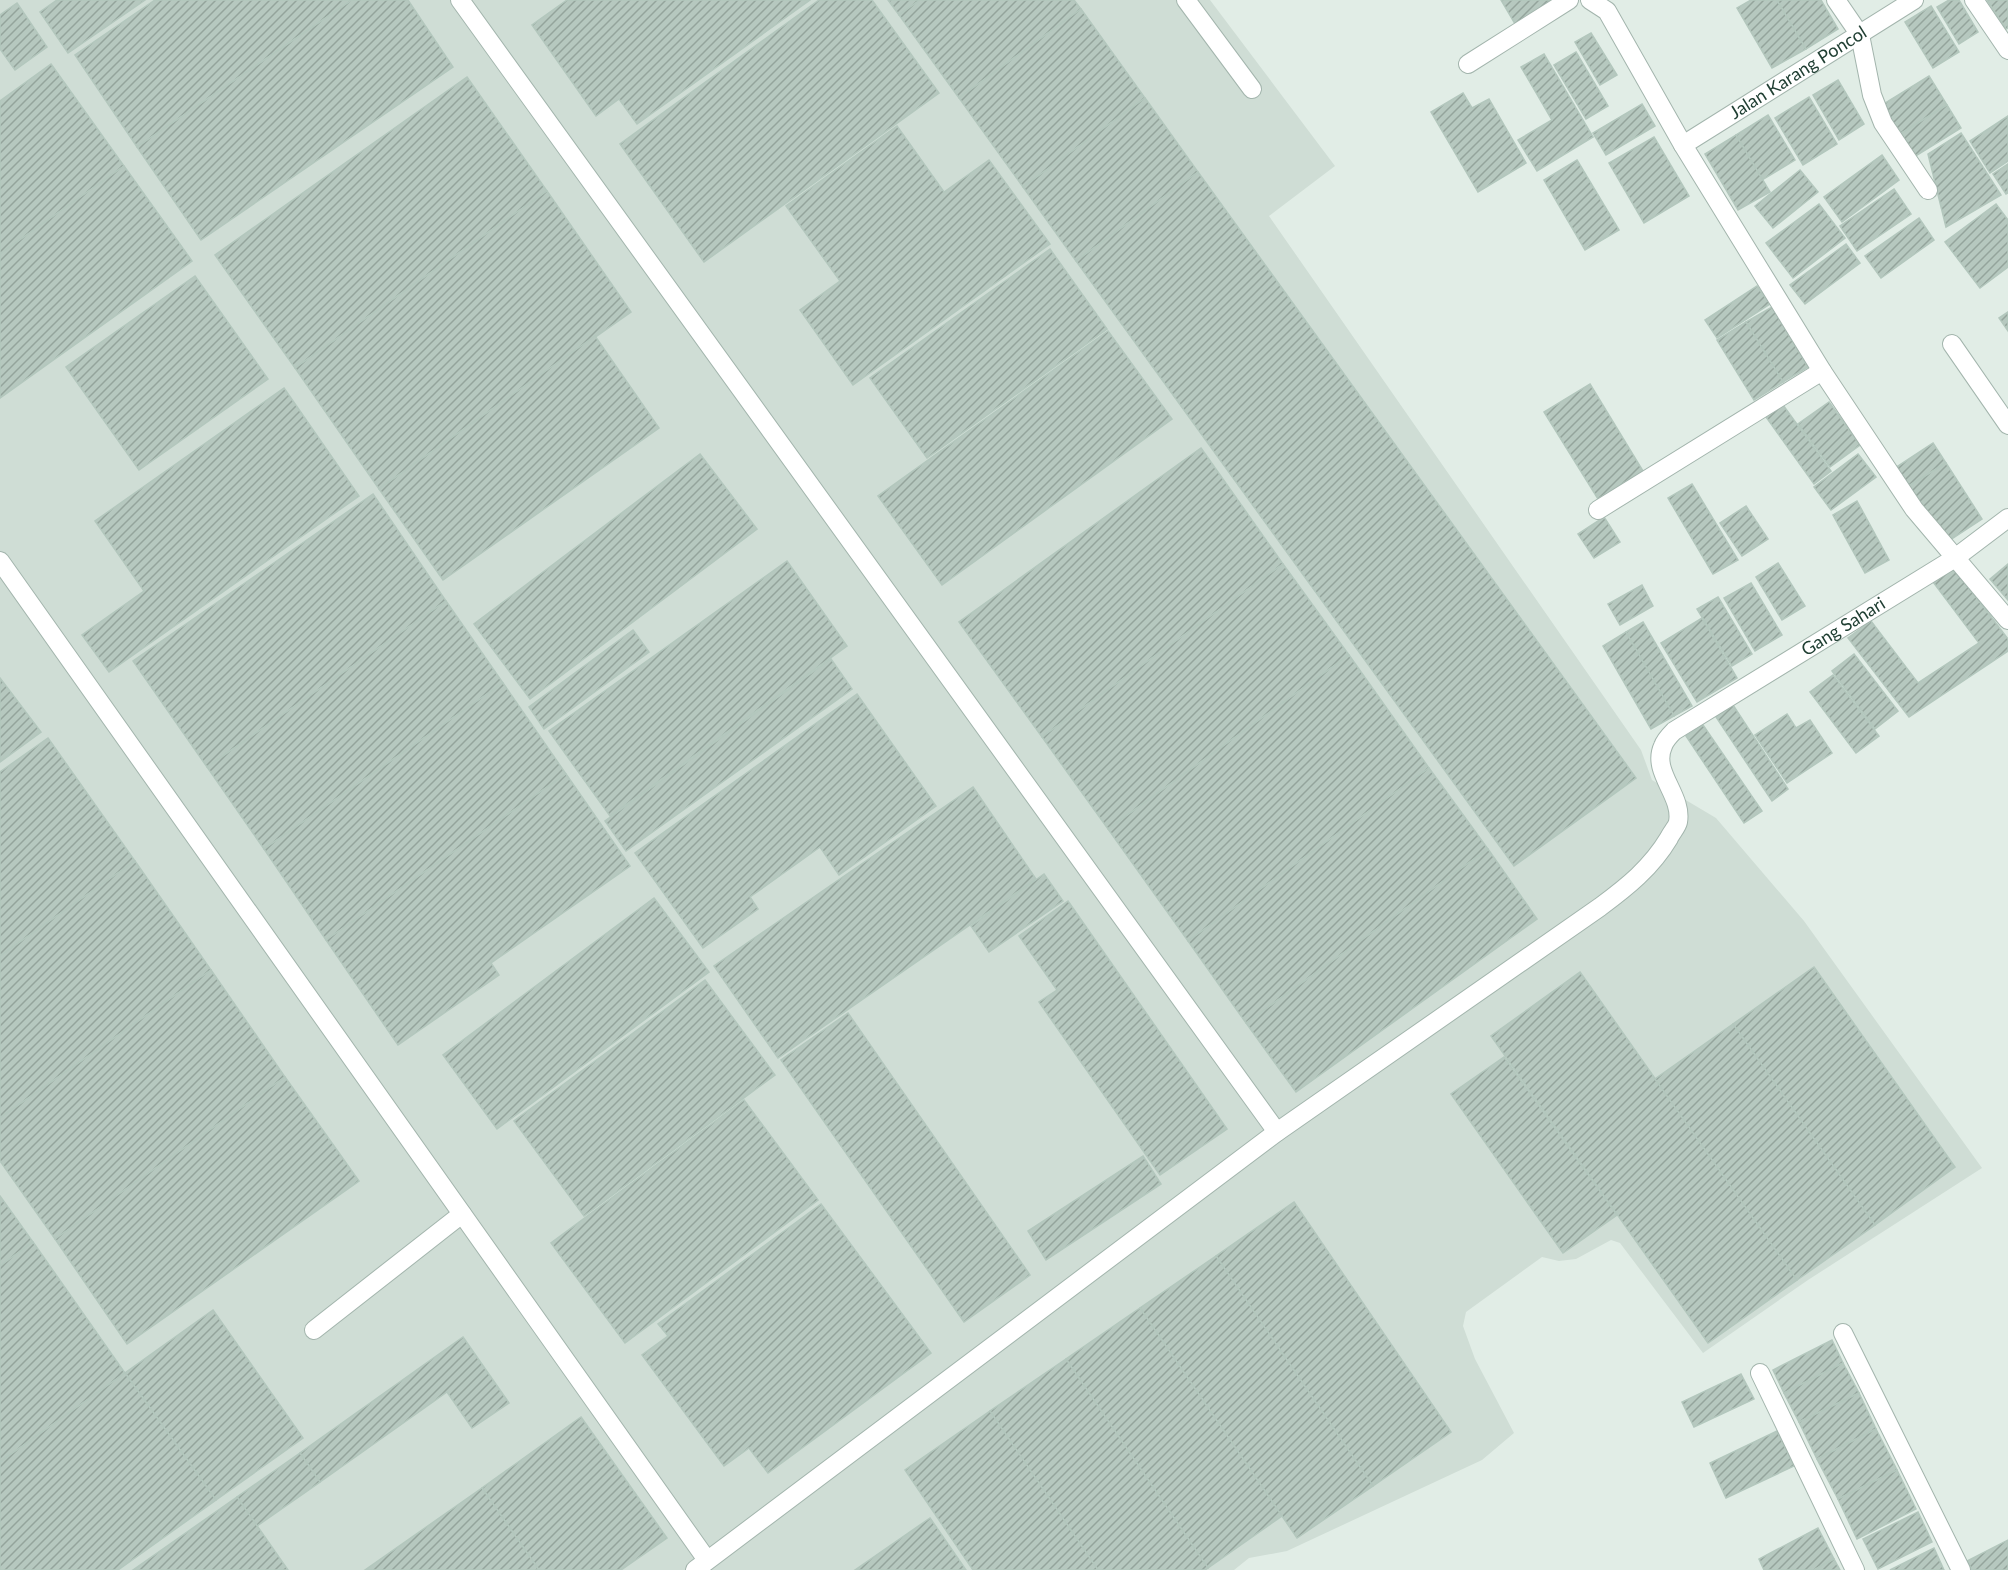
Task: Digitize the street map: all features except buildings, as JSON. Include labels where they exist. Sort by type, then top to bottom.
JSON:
[{"type":"street","points":[[0,561],[462,1214],[701,1565],[1277,1132],[460,0]]},
{"type":"street","points":[[1186,0],[1252,89]]},
{"type":"street","points":[[1468,64],[1569,0]]},
{"type":"street","points":[[1590,0],[1606,11],[1683,145],[1822,371],[1914,509],[2008,620]]},
{"type":"street","points":[[1836,0],[1860,35],[1872,95],[1884,123],[1928,190]]},
{"type":"street","name":"Jalan Karang Poncol","points":[[1683,145],[1914,0]]},
{"type":"street","points":[[1974,0],[2008,50]]},
{"type":"street","points":[[1952,344],[2008,425]]},
{"type":"street","points":[[1598,510],[1822,371]]},
{"type":"street","name":"Gang Sahari","points":[[1277,1132],[1600,907],[1635,880],[1663,847],[1678,822],[1676,804],[1659,759],[1663,745],[1674,731],[1955,558],[2008,518]]},
{"type":"street","points":[[314,1330],[462,1214]]},
{"type":"street","points":[[1843,1333],[1960,1570]]},
{"type":"street","points":[[1760,1373],[1855,1570]]},
{"type":"shaded area","points":[[0,0],[1210,0],[1335,166],[1269,216],[1641,750],[1652,780],[1716,818],[1804,921],[1982,1168],[1808,1280],[1703,1353],[1620,1243],[1611,1240],[1576,1259],[1559,1261],[1542,1257],[1466,1312],[1463,1326],[1475,1359],[1514,1433],[1482,1460],[1287,1551],[1249,1558],[1234,1570],[0,1570]]}]
